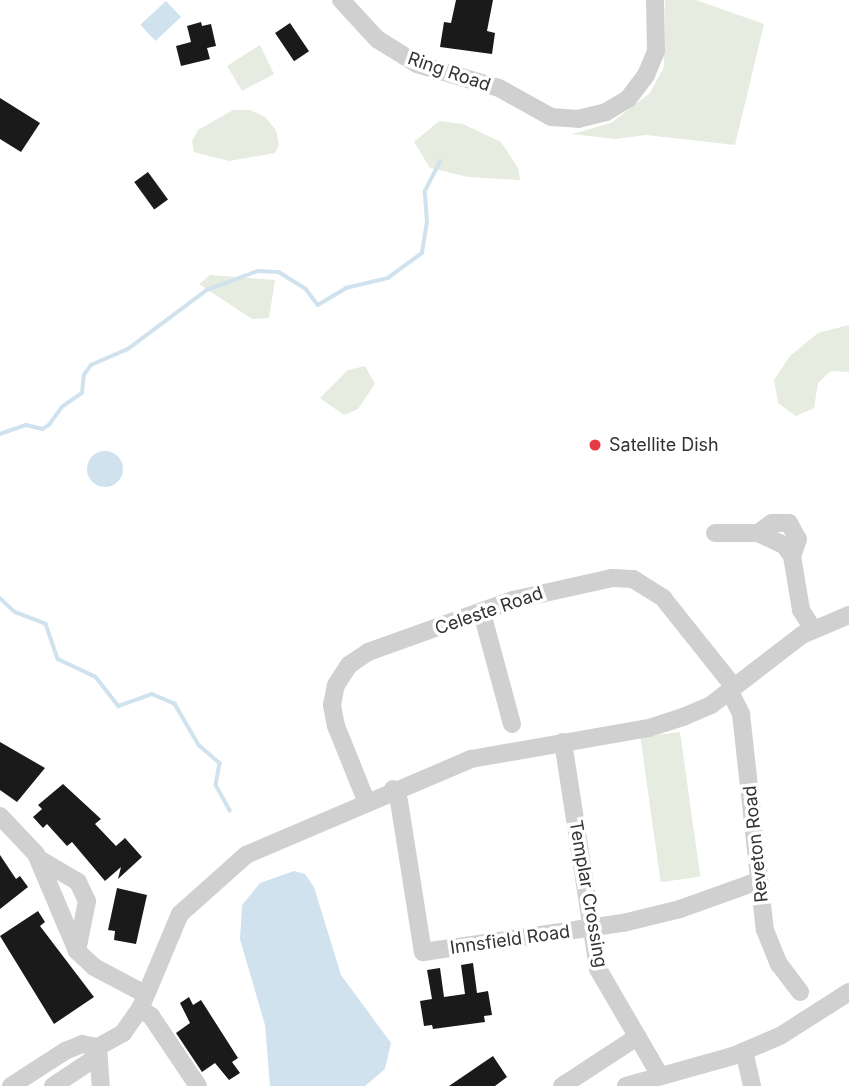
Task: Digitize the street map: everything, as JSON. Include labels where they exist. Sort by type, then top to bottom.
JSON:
[{"type":"street","name":"Ring Road","points":[[341,0],[366,31],[417,64],[499,88],[551,117],[578,119],[606,112],[628,99],[646,75],[656,51],[655,0]]},
{"type":"street","points":[[715,533],[758,533],[772,536],[792,556],[801,610],[813,629]]},
{"type":"street","name":"Celeste Road","points":[[367,803],[336,726],[332,705],[336,685],[349,665],[368,652],[556,588],[634,579],[663,598],[732,689]]},
{"type":"street","points":[[482,613],[512,724]]},
{"type":"street","points":[[53,1086],[92,1060],[98,1047],[123,1032],[143,1001],[180,914],[216,877],[246,855],[367,803],[393,789],[471,759],[649,728],[710,705],[813,629],[849,615]]},
{"type":"street","name":"Reveton Road","points":[[732,689],[741,714],[765,930],[779,964],[800,992]]},
{"type":"street","name":"Templar Crossing","points":[[563,742],[598,969],[659,1074]]},
{"type":"street","name":"Innsfield Road","points":[[393,789],[399,801],[423,952],[590,928],[680,909],[758,881]]},
{"type":"street","points":[[0,816],[38,859],[78,951],[94,967],[143,1001],[198,1086]]},
{"type":"street","points":[[38,859],[78,882],[87,901],[78,951]]},
{"type":"street","points":[[627,1086],[659,1074],[744,1051],[780,1036],[849,992]]},
{"type":"street","points":[[562,1086],[637,1037]]},
{"type":"street","points":[[0,1075],[9,1086],[65,1051],[82,1044],[98,1047]]},
{"type":"street","points":[[98,1047],[101,1086]]},
{"type":"street","points":[[744,1051],[752,1086]]},
{"type":"shaded area","points":[[665,0],[696,0],[764,24],[735,145],[646,135],[615,139],[572,134],[611,123],[650,93],[664,67]]},
{"type":"shaded area","points":[[260,45],[274,74],[242,91],[227,66]]},
{"type":"shaded area","points":[[233,110],[250,110],[265,117],[276,130],[279,145],[275,153],[229,161],[194,152],[192,141],[198,130]]},
{"type":"shaded area","points":[[439,121],[463,124],[501,142],[518,168],[520,180],[468,177],[430,168],[414,142]]},
{"type":"shaded area","points":[[210,275],[275,280],[269,318],[252,319],[199,284]]},
{"type":"shaded area","points":[[849,325],[849,372],[831,371],[818,383],[814,408],[796,416],[778,403],[774,380],[790,356],[818,333]]},
{"type":"shaded area","points":[[365,366],[375,384],[358,409],[344,415],[320,398],[348,370]]},
{"type":"shaded area","points":[[680,732],[700,877],[661,882],[640,738]]},
{"type":"water","points":[[166,1],[181,17],[155,41],[140,25]]},
{"type":"water","points":[[105,451],[118,456],[123,469],[118,482],[105,487],[92,482],[87,469],[92,456]]},
{"type":"water","points":[[294,871],[305,874],[314,887],[341,975],[391,1043],[385,1069],[365,1086],[270,1086],[265,1025],[240,939],[242,905],[260,883]]},
{"type":"building","points":[[456,0],[493,0],[487,31],[495,33],[492,54],[440,47],[444,22],[451,23]]},
{"type":"building","points":[[201,22],[202,26],[211,24],[216,46],[207,48],[210,59],[181,66],[176,46],[191,42],[187,26]]},
{"type":"building","points":[[290,23],[309,51],[294,61],[275,33]]},
{"type":"building","points":[[0,98],[40,123],[21,152],[0,139]]},
{"type":"building","points":[[148,172],[168,200],[154,209],[134,182]]},
{"type":"building","points":[[0,742],[45,768],[17,802],[0,790]]},
{"type":"building","points":[[63,784],[101,819],[95,824],[116,846],[125,838],[142,857],[118,879],[121,867],[105,881],[72,842],[67,846],[47,824],[43,828],[33,817],[42,809],[38,805]]},
{"type":"building","points":[[0,855],[16,879],[20,876],[28,887],[0,909]]},
{"type":"building","points":[[117,888],[147,895],[136,944],[114,940],[115,931],[108,930]]},
{"type":"building","points":[[38,911],[45,922],[40,926],[94,997],[54,1024],[0,936]]},
{"type":"building","points":[[473,963],[477,993],[488,991],[492,1015],[484,1016],[485,1022],[433,1029],[432,1025],[424,1026],[420,1001],[432,999],[427,970],[440,968],[444,997],[465,994],[461,965]]},
{"type":"building","points":[[189,997],[193,1005],[201,1000],[238,1058],[232,1062],[240,1073],[229,1080],[215,1063],[202,1072],[176,1033],[190,1023],[180,1003]]},
{"type":"building","points":[[493,1056],[507,1077],[495,1086],[449,1086]]},
{"type":"waterway","points":[[0,434],[26,425],[43,429],[49,425],[62,407],[82,393],[84,375],[91,365],[128,349],[207,290],[258,271],[279,272],[306,289],[318,305],[346,288],[388,278],[422,253],[427,223],[425,191],[440,162]]},
{"type":"waterway","points":[[0,598],[15,612],[46,624],[58,659],[96,677],[119,706],[152,694],[175,704],[199,745],[220,763],[216,785],[230,810]]},
{"type":"place","name":"Satellite Dish","points":[[595,445]]}]
